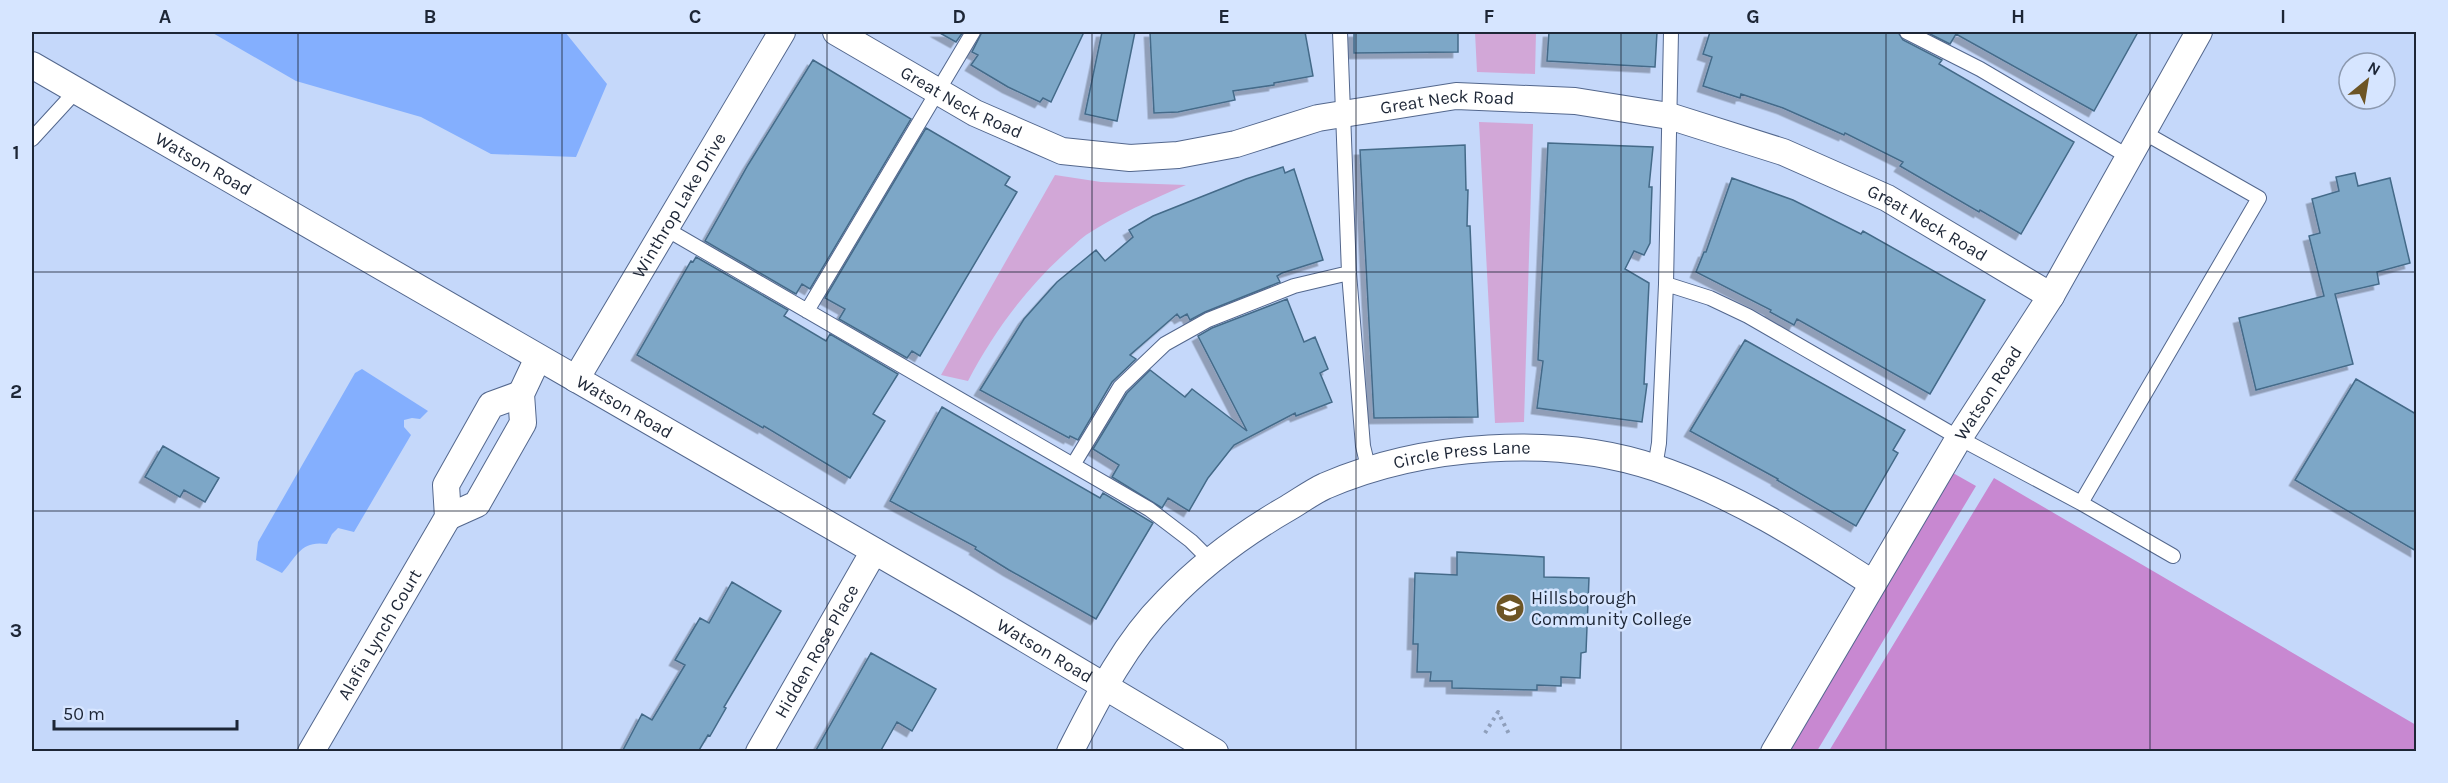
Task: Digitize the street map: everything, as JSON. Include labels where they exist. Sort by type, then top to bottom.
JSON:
[{"type":"street","name":"Winthrop Lake Drive","points":[[576,379],[782,32]]},
{"type":"street","name":"Great Neck Road","points":[[836,32],[975,113],[1062,152],[1130,158],[1178,155],[1236,144],[1318,118],[1456,96],[1575,101],[1669,116],[1783,152],[1887,198],[2051,296]]},
{"type":"street","name":"Watson Road","points":[[1774,752],[1959,438],[2051,296],[2199,32]]},
{"type":"street","name":"Watson Road","points":[[32,65],[874,550],[1215,752]]},
{"type":"street","points":[[521,393],[492,405],[446,485],[448,518],[477,504],[523,423],[521,393],[537,360]]},
{"type":"street","name":"Circle Press Lane","points":[[1070,752],[1117,663],[1164,603],[1210,560],[1266,521],[1324,487],[1369,471],[1434,454],[1509,448],[1584,451],[1655,467],[1731,499],[1872,583]]},
{"type":"street","name":"Alafia Lynch Court","points":[[311,752],[448,518]]},
{"type":"street","name":"Hidden Rose Place","points":[[759,752],[874,550]]},
{"type":"lane","points":[[807,311],[973,32]]},
{"type":"lane","points":[[1340,32],[1349,273],[1363,446],[1369,471]]},
{"type":"lane","points":[[1655,467],[1659,443],[1666,284],[1671,32]]},
{"type":"lane","points":[[1906,32],[1980,69],[2129,157]]},
{"type":"lane","points":[[32,139],[76,91]]},
{"type":"lane","points":[[2081,503],[2259,198],[2143,132]]},
{"type":"lane","points":[[666,229],[1149,509],[1191,541],[1210,560]]},
{"type":"lane","points":[[1073,465],[1120,387],[1165,344],[1208,321],[1294,286],[1349,273]]},
{"type":"lane","points":[[1666,284],[1710,298],[1748,316],[1959,438],[2173,555]]},
{"type":"path","points":[[1485,734],[1498,712],[1509,734]]},
{"type":"shaded area","points":[[1475,32],[1536,32],[1535,74],[1477,72]]},
{"type":"shaded area","points":[[1479,122],[1533,124],[1524,422],[1495,423]]},
{"type":"shaded area","points":[[1055,175],[1101,182],[1186,185],[1122,214],[1086,235],[1062,256],[1021,299],[987,347],[968,381],[941,375]]},
{"type":"shaded area","points":[[1953,473],[1976,486],[1817,751],[1789,752]]},
{"type":"shaded area","points":[[1994,478],[2416,725],[2416,751],[1829,751]]},
{"type":"water","points":[[211,32],[565,32],[607,84],[576,157],[491,154],[421,117],[296,81]]},
{"type":"water","points":[[362,369],[428,411],[420,419],[404,420],[404,427],[411,435],[354,532],[338,528],[327,544],[311,544],[300,551],[282,573],[256,560],[258,542],[355,373]]},
{"type":"building","points":[[938,32],[963,32],[956,42]]},
{"type":"building","points":[[982,32],[1084,32],[1051,102],[1043,98],[1040,102],[1008,87],[971,65],[978,55],[972,52]]},
{"type":"building","points":[[1102,32],[1135,32],[1117,121],[1085,114]]},
{"type":"building","points":[[1150,32],[1305,32],[1313,76],[1233,91],[1235,100],[1178,112],[1154,113]]},
{"type":"building","points":[[1354,32],[1458,32],[1458,52],[1354,53]]},
{"type":"building","points":[[1549,32],[1657,32],[1655,67],[1547,61]]},
{"type":"building","points":[[1710,32],[1898,32],[1903,40],[1942,60],[1939,64],[2074,142],[2021,234],[1900,166],[1903,162],[1845,133],[1844,135],[1783,108],[1741,94],[1740,98],[1703,86],[1712,57],[1703,54]]},
{"type":"building","points":[[1926,32],[2138,32],[2094,111],[1956,34],[1950,44]]},
{"type":"building","points":[[813,60],[911,119],[810,289],[802,284],[796,294],[705,241],[748,165]]},
{"type":"building","points":[[926,128],[1010,177],[1005,185],[1017,192],[920,356],[912,351],[907,358],[839,319],[845,309],[825,298]]},
{"type":"building","points":[[1548,143],[1653,147],[1649,187],[1652,187],[1650,243],[1644,255],[1634,251],[1625,269],[1649,283],[1644,384],[1647,384],[1642,422],[1537,408],[1543,361],[1538,360]]},
{"type":"building","points":[[1465,145],[1466,190],[1468,190],[1467,226],[1470,226],[1478,417],[1374,418],[1360,150]]},
{"type":"building","points":[[1283,167],[1285,173],[1294,169],[1323,260],[1282,273],[1277,276],[1280,282],[1190,320],[1187,314],[1180,318],[1177,314],[1130,355],[1136,359],[1112,382],[1078,440],[1070,436],[1069,438],[980,390],[1024,319],[1057,282],[1096,250],[1105,261],[1133,237],[1129,230],[1153,216],[1246,179]]},
{"type":"building","points":[[2355,173],[2358,186],[2390,178],[2410,263],[2377,272],[2379,284],[2335,294],[2353,364],[2256,390],[2239,318],[2324,296],[2309,236],[2320,233],[2312,199],[2339,191],[2336,177]]},
{"type":"building","points":[[1732,178],[1793,200],[1861,234],[1863,231],[1985,300],[1930,394],[1797,319],[1794,325],[1770,312],[1771,310],[1696,272],[1706,252]]},
{"type":"building","points":[[696,257],[788,310],[784,316],[826,341],[830,334],[898,374],[873,414],[885,421],[850,478],[764,426],[763,428],[637,355],[691,261],[693,262]]},
{"type":"building","points":[[1287,299],[1304,342],[1315,337],[1328,369],[1320,373],[1332,402],[1296,416],[1295,413],[1234,445],[1208,478],[1189,511],[1168,498],[1162,508],[1112,477],[1119,465],[1093,449],[1127,393],[1150,370],[1185,397],[1192,389],[1247,431],[1198,336],[1212,328]]},
{"type":"building","points":[[1745,340],[1905,430],[1893,450],[1898,453],[1856,526],[1778,479],[1690,431]]},
{"type":"building","points":[[2356,379],[2416,414],[2416,551],[2295,480]]},
{"type":"building","points":[[942,407],[1100,498],[1103,493],[1153,523],[1096,619],[1009,570],[975,549],[976,547],[890,501]]},
{"type":"building","points":[[163,446],[219,478],[205,502],[184,490],[180,497],[145,477]]},
{"type":"building","points":[[1457,552],[1544,557],[1544,577],[1589,578],[1586,652],[1581,653],[1580,678],[1561,677],[1561,686],[1537,685],[1537,690],[1452,688],[1452,681],[1430,681],[1431,672],[1417,672],[1418,644],[1413,644],[1415,573],[1457,575]]},
{"type":"building","points":[[732,582],[781,611],[724,707],[726,708],[710,736],[708,735],[698,752],[622,752],[642,714],[652,720],[685,665],[675,660],[700,618],[709,623]]},
{"type":"building","points":[[871,653],[936,689],[912,731],[897,722],[880,752],[815,752]]},
{"type":"place","name":"Hillsborough Community College","points":[[1510,608]]}]
